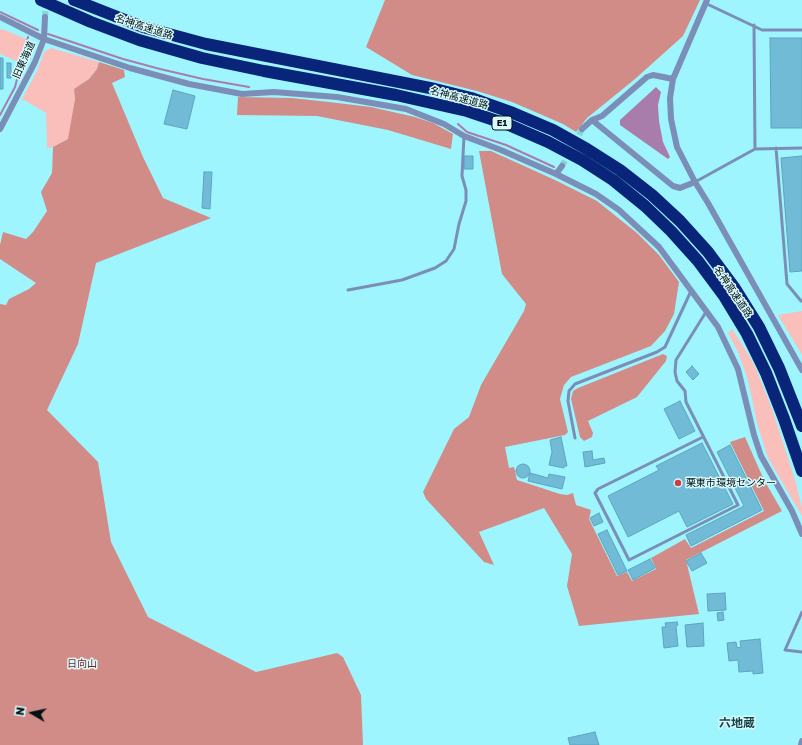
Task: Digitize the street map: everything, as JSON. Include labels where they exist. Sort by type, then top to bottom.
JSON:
[{"type":"highway","name":"名神高速道路","points":[[41,0],[91,22],[139,40],[202,58],[396,95],[468,111],[509,125],[548,142],[582,160],[613,180],[645,206],[671,231],[698,261],[724,296],[747,334],[766,373],[802,471]]},
{"type":"highway","name":"名神高速道路","points":[[74,0],[143,26],[206,44],[428,88],[471,98],[513,113],[553,130],[587,148],[620,170],[652,195],[680,220],[708,252],[734,287],[759,328],[779,368],[802,426]]},
{"type":"street","points":[[706,2],[673,79],[670,98],[671,119],[677,147],[695,182],[708,202],[802,370]]},
{"type":"street","points":[[0,17],[44,39],[152,74],[219,90],[242,94],[274,92],[337,97],[406,109],[444,124],[464,136],[556,174],[596,194],[619,210],[659,247],[707,310],[718,327],[738,369],[754,435],[761,456],[792,511],[802,534]]},
{"type":"street","name":"旧東海道","points":[[0,129],[35,62],[44,39],[45,17]]},
{"type":"street","points":[[582,129],[592,120],[602,116],[647,77],[653,76],[673,79]]},
{"type":"street","points":[[592,120],[673,186],[680,188],[695,182]]},
{"type":"street","points":[[556,174],[562,166]]},
{"type":"street","points":[[801,745],[802,741]]},
{"type":"lane","points":[[706,2],[762,30],[802,30]]},
{"type":"lane","points":[[754,25],[755,149]]},
{"type":"lane","points":[[348,290],[402,280],[435,268],[446,261],[454,249],[459,224],[466,201],[466,190],[462,176],[464,136]]},
{"type":"lane","points":[[776,148],[787,284],[802,301]]},
{"type":"lane","points":[[695,182],[755,149],[802,148]]},
{"type":"lane","points":[[575,438],[568,401],[569,391],[575,384],[657,352],[665,347],[691,290]]},
{"type":"lane","points":[[703,437],[598,489],[595,493],[629,560],[738,505],[686,402],[685,391],[677,381],[675,372],[676,360],[707,310]]},
{"type":"lane","points":[[802,612],[785,650],[802,652]]},
{"type":"shaded area","points":[[2,29],[26,39],[19,62],[0,54],[0,30]]},
{"type":"shaded area","points":[[51,48],[99,62],[97,69],[89,79],[74,90],[75,99],[69,139],[53,147],[47,148],[46,113],[24,100],[21,101],[38,69],[44,52]]},
{"type":"shaded area","points":[[656,87],[661,92],[658,105],[659,121],[663,142],[670,157],[668,159],[620,125],[620,120]]},
{"type":"shaded area","points":[[802,311],[802,355],[778,315]]},
{"type":"shaded area","points":[[732,329],[756,369],[772,409],[796,483],[802,508],[802,516],[768,458],[757,423],[748,380],[738,352],[728,333]]},
{"type":"green space","points":[[385,0],[700,0],[683,36],[635,79],[587,118],[576,132],[563,124],[512,102],[477,91],[412,75],[366,47]]},
{"type":"green space","name":"日向山","points":[[99,62],[124,70],[125,77],[112,83],[143,157],[163,198],[211,218],[96,263],[78,344],[47,410],[98,462],[111,542],[148,617],[256,672],[337,653],[343,657],[361,695],[363,745],[0,745],[0,304],[6,305],[9,299],[29,289],[36,283],[0,259],[0,245],[3,232],[26,239],[33,232],[47,211],[41,192],[52,173],[53,147],[68,139],[75,99],[74,89],[89,79],[97,69]]},
{"type":"green space","points":[[238,97],[292,98],[329,102],[371,107],[415,117],[433,123],[453,134],[451,149],[388,130],[317,116],[237,115]]},
{"type":"green space","points":[[479,151],[491,151],[597,201],[637,233],[659,255],[679,282],[674,314],[665,331],[651,346],[571,377],[564,385],[560,399],[568,432],[565,435],[505,447],[509,468],[514,467],[517,480],[560,494],[567,495],[573,493],[576,505],[591,510],[589,519],[617,576],[627,572],[632,581],[656,569],[651,558],[685,539],[691,548],[764,511],[730,442],[745,437],[764,480],[782,511],[686,560],[699,614],[579,626],[567,586],[572,554],[544,508],[479,532],[494,565],[484,562],[426,499],[423,492],[454,429],[469,417],[481,385],[524,311],[526,304],[502,274]]},
{"type":"green space","points":[[663,354],[667,356],[666,361],[637,397],[588,421],[593,433],[592,437],[584,441],[580,437],[571,399],[573,391]]},
{"type":"building","points":[[770,38],[802,38],[802,128],[771,128]]},
{"type":"building","points":[[0,58],[3,58],[3,89],[0,89]]},
{"type":"building","points":[[7,63],[11,63],[11,78],[7,78]]},
{"type":"building","points":[[173,90],[195,96],[187,129],[164,124]]},
{"type":"building","points":[[464,156],[473,156],[473,169],[464,169]]},
{"type":"building","points":[[802,156],[802,271],[790,272],[781,158]]},
{"type":"building","points":[[204,172],[212,172],[210,209],[202,208]]},
{"type":"building","points":[[692,366],[699,374],[693,380],[686,372]]},
{"type":"building","points":[[680,401],[695,431],[679,439],[664,409]]},
{"type":"building","points":[[561,437],[567,466],[564,466],[564,468],[549,465],[552,452],[550,440]]},
{"type":"building","name":"栗東市環境センター","points":[[702,443],[733,504],[687,527],[679,511],[628,537],[608,496],[659,470],[656,466]]},
{"type":"building","points":[[730,445],[762,510],[691,546],[686,535],[744,506],[717,452]]},
{"type":"building","points":[[592,451],[593,460],[604,458],[605,463],[585,467],[583,452]]},
{"type":"building","points":[[523,464],[528,466],[530,471],[528,476],[523,478],[518,476],[516,471],[518,466]]},
{"type":"building","points":[[530,473],[548,478],[549,474],[565,477],[562,489],[528,481]]},
{"type":"building","points":[[599,513],[603,522],[594,526],[590,518]]},
{"type":"building","points":[[607,530],[627,571],[618,575],[598,534]]},
{"type":"building","points":[[701,553],[707,563],[692,571],[686,561]]},
{"type":"building","points":[[650,559],[655,568],[633,580],[628,570]]},
{"type":"building","points":[[725,593],[726,610],[708,611],[707,594]]},
{"type":"building","points":[[723,612],[724,620],[718,621],[717,613]]},
{"type":"building","points":[[677,622],[678,646],[664,648],[662,627],[666,627],[665,623]]},
{"type":"building","points":[[703,623],[704,646],[687,647],[685,625]]},
{"type":"building","points":[[760,639],[763,673],[753,674],[753,671],[739,672],[738,660],[729,661],[727,643],[736,642],[737,648],[741,647],[740,641]]},
{"type":"building","points":[[595,732],[599,745],[570,745],[568,738]]},
{"type":"waterway","points":[[0,12],[38,30]]},
{"type":"waterway","points":[[48,34],[123,59],[160,69],[203,79],[249,87]]},
{"type":"waterway","points":[[0,115],[15,87],[28,37]]},
{"type":"waterway","points":[[458,124],[467,132],[506,145],[554,167]]},
{"type":"tunnel","points":[[45,17],[46,0]]},
{"type":"tunnel","points":[[575,143],[582,129]]},
{"type":"tunnel","points":[[562,166],[570,151]]},
{"type":"place","name":"栗東市環境センター","points":[[678,483]]},
{"type":"district","name":"六地蔵","points":[[737,723]]}]
